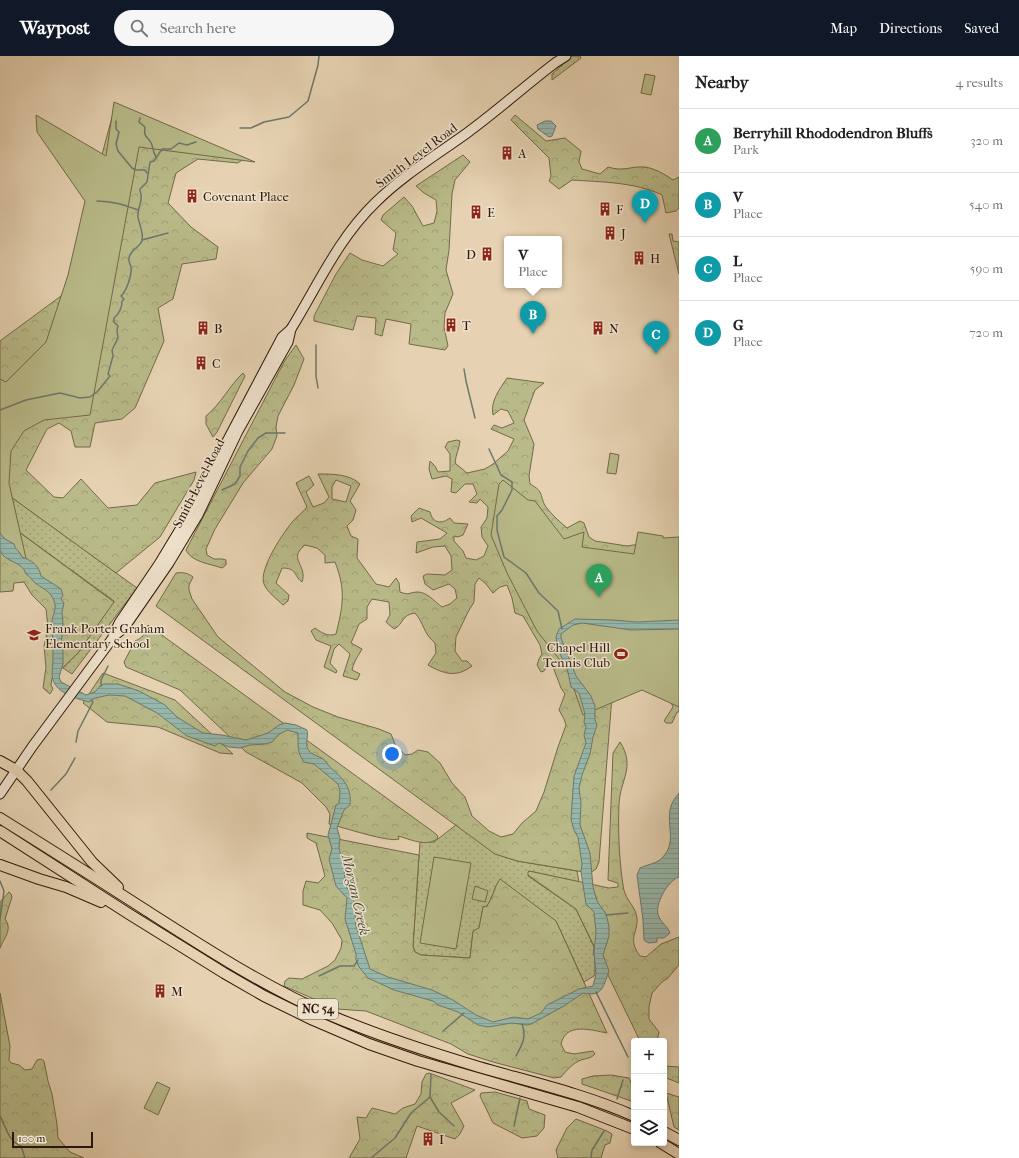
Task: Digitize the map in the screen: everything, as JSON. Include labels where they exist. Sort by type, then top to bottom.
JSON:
[{"type":"highway","points":[[0,761],[16,770],[27,781],[92,862],[144,909]]},
{"type":"highway","name":"NC 54","points":[[4,820],[204,948],[307,1004],[348,1022],[426,1051],[566,1091],[601,1102],[631,1115]]},
{"type":"highway","name":"NC 54","points":[[1,832],[208,963],[264,996],[333,1029],[397,1054],[453,1072],[560,1101],[631,1128]]},
{"type":"highway","points":[[0,864],[39,879],[77,891],[129,914]]},
{"type":"highway","points":[[208,963],[254,984],[259,985],[266,983]]},
{"type":"highway","points":[[264,996],[278,997],[322,1016],[348,1022]]},
{"type":"highway","points":[[530,1093],[536,1090],[560,1094],[566,1091]]},
{"type":"highway","points":[[560,1101],[565,1098],[593,1104],[601,1102]]},
{"type":"highway","points":[[667,1134],[679,1140]]},
{"type":"highway","points":[[666,1146],[679,1154]]},
{"type":"main road","name":"Smith Level Road","points":[[555,63],[561,56]]},
{"type":"main road","name":"Smith Level Road","points":[[0,794],[58,711],[112,639],[124,628],[147,597],[172,558],[198,515],[238,432],[288,342],[291,329],[342,242],[375,203],[416,168],[472,129],[555,63],[566,56]]},
{"type":"main road","name":"Smith Level Road","points":[[112,639],[119,623],[159,564],[185,521],[282,337],[291,329]]},
{"type":"main road","points":[[172,558],[171,555],[174,548],[210,483],[219,455]]},
{"type":"green space","points":[[572,56],[580,56],[581,58],[552,80],[552,74]]},
{"type":"green space","points":[[645,74],[655,76],[651,95],[641,93]]},
{"type":"green space","points":[[114,102],[255,162],[139,147],[90,415],[44,420],[24,431],[11,451],[9,483],[30,576],[19,556],[0,534],[0,379],[6,382],[46,342],[68,275],[85,201],[37,132],[36,115],[106,156]]},
{"type":"green space","points":[[115,106],[245,158],[238,163],[198,159],[176,173],[168,203],[191,227],[218,247],[216,259],[182,264],[173,299],[158,308],[164,341],[135,408],[122,419],[95,423],[90,447],[75,447],[71,431],[59,423],[47,429],[26,470],[54,497],[63,498],[81,479],[108,508],[137,505],[155,483],[196,472],[194,480],[160,537],[116,573],[0,489],[0,341],[65,293]]},
{"type":"green space","points":[[515,115],[546,141],[565,138],[581,151],[579,162],[582,169],[600,174],[608,167],[623,169],[645,167],[656,170],[673,180],[679,177],[679,208],[676,211],[666,213],[662,195],[641,187],[629,185],[572,180],[559,189],[549,181],[551,176],[549,158],[511,120]]},
{"type":"green space","points":[[463,155],[470,162],[455,180],[452,194],[449,250],[446,270],[453,294],[445,313],[444,327],[448,346],[445,350],[409,344],[411,324],[386,319],[382,336],[375,334],[376,318],[357,316],[353,330],[314,321],[314,316],[336,274],[350,253],[362,260],[383,266],[398,254],[393,250],[396,233],[381,220],[383,215],[404,197],[412,206],[423,226],[434,223],[437,211],[436,200],[416,186]]},
{"type":"green space","points":[[669,234],[672,234],[673,241],[679,242],[679,274]]},
{"type":"green space","points":[[296,345],[304,359],[294,385],[278,416],[276,427],[277,436],[272,449],[243,483],[215,529],[206,549],[207,555],[214,559],[226,560],[226,565],[222,568],[197,560],[186,550],[284,362]]},
{"type":"green space","points":[[243,373],[245,376],[217,432],[213,437],[206,424],[206,416]]},
{"type":"green space","points":[[507,378],[544,383],[535,390],[524,420],[534,444],[529,476],[530,484],[538,489],[546,507],[551,513],[567,528],[580,521],[584,523],[589,537],[595,541],[627,546],[653,542],[679,698],[679,712],[677,712],[672,723],[666,723],[664,721],[673,707],[670,700],[643,686],[612,696],[599,862],[596,869],[590,873],[517,861],[495,854],[156,606],[176,573],[185,573],[193,577],[189,585],[192,599],[218,637],[285,692],[313,707],[338,717],[391,734],[395,744],[405,755],[412,754],[418,750],[428,752],[440,763],[452,783],[465,797],[472,816],[489,831],[501,837],[513,834],[522,823],[536,811],[544,792],[566,725],[559,710],[565,694],[561,688],[553,667],[547,666],[544,671],[541,672],[537,665],[542,654],[540,645],[523,616],[515,613],[512,598],[507,585],[500,587],[493,593],[479,578],[475,584],[474,602],[456,637],[455,651],[462,661],[467,661],[472,666],[466,670],[455,673],[439,671],[428,665],[436,653],[435,643],[428,636],[415,613],[407,616],[400,625],[394,629],[386,622],[390,615],[389,602],[372,599],[367,607],[367,619],[359,624],[351,643],[362,649],[352,670],[360,674],[357,680],[343,676],[350,654],[339,644],[334,649],[330,663],[337,671],[336,673],[324,667],[331,646],[316,640],[311,631],[315,628],[328,635],[336,634],[342,606],[342,590],[341,581],[335,562],[325,563],[325,555],[317,548],[305,545],[298,554],[303,576],[302,582],[293,571],[287,568],[282,568],[276,583],[289,595],[288,601],[283,605],[267,590],[263,578],[268,560],[279,541],[294,520],[307,507],[296,483],[309,476],[314,485],[306,492],[313,507],[324,503],[329,497],[318,474],[340,475],[351,478],[360,484],[350,501],[356,510],[353,520],[347,526],[351,536],[358,539],[357,558],[376,584],[389,587],[396,578],[399,583],[400,592],[408,594],[421,592],[428,595],[442,607],[450,604],[457,598],[455,589],[449,584],[433,590],[425,584],[423,576],[427,574],[445,575],[452,570],[451,556],[445,546],[433,547],[416,553],[417,542],[440,539],[447,533],[421,518],[412,522],[411,516],[419,508],[430,512],[433,519],[438,522],[450,518],[454,523],[468,524],[463,535],[458,537],[454,536],[454,541],[463,551],[466,558],[476,560],[484,556],[488,546],[482,537],[481,527],[487,518],[488,507],[480,499],[477,503],[469,502],[477,494],[473,484],[465,484],[456,493],[451,492],[452,479],[446,476],[432,479],[429,469],[430,461],[438,472],[450,471],[450,454],[445,447],[448,442],[457,440],[460,441],[455,463],[467,473],[485,469],[508,451],[514,439],[491,429],[494,425],[502,428],[514,423],[508,411],[501,409],[493,415],[492,410],[494,400]],"holes":[[[336,480],[351,486],[346,502],[332,499],[332,487]]]},
{"type":"green space","points":[[610,453],[619,455],[616,474],[607,473]]},
{"type":"green space","points":[[503,480],[528,500],[535,501],[564,539],[584,532],[582,547],[634,554],[638,532],[663,536],[663,538],[679,537],[679,707],[642,690],[583,715],[567,669],[537,631],[507,573],[491,535],[499,484]]},
{"type":"green space","points":[[0,489],[137,588],[72,674],[63,668],[78,653],[114,601],[0,518]]},
{"type":"green space","points":[[0,518],[114,602],[78,653],[52,678],[51,685],[53,689],[50,694],[43,688],[46,667],[44,646],[48,628],[46,609],[32,595],[24,582],[14,583],[13,591],[0,592]]},
{"type":"green space","points":[[148,625],[432,831],[438,838],[434,841],[424,843],[398,836],[399,839],[386,839],[329,824],[330,814],[326,807],[302,783],[246,752],[180,690],[126,667],[124,662],[135,641],[143,635]]},
{"type":"green space","points":[[103,673],[175,700],[233,754],[220,753],[158,727],[107,722],[83,703]]},
{"type":"green space","points":[[620,742],[627,759],[626,773],[619,804],[619,851],[624,890],[637,918],[634,945],[640,956],[646,957],[661,944],[679,937],[679,965],[652,993],[649,1007],[649,1019],[659,1032],[658,1038],[639,1038],[576,909],[528,875],[529,871],[609,888],[618,887],[618,883],[608,880],[613,753]]},
{"type":"green space","points":[[456,825],[496,854],[517,861],[577,871],[579,882],[529,871],[528,876],[576,909],[594,947],[594,976],[584,982],[556,921],[498,882],[489,903],[487,906],[483,907],[479,929],[473,932],[470,958],[421,955],[415,952],[413,946],[420,842],[434,842]]},
{"type":"green space","points":[[307,833],[419,855],[413,946],[415,952],[421,955],[470,958],[473,931],[479,928],[483,907],[487,906],[489,903],[500,879],[556,921],[607,1033],[587,1029],[574,1030],[564,1037],[561,1044],[565,1052],[574,1054],[593,1051],[595,1054],[590,1058],[575,1063],[561,1077],[554,1078],[468,1054],[451,1044],[366,1011],[337,1009],[284,986],[285,981],[289,978],[302,979],[328,966],[335,960],[341,948],[342,940],[332,923],[320,910],[303,905],[303,891],[306,881],[318,883],[325,876],[316,843],[307,838]]},
{"type":"green space","points":[[434,857],[471,863],[456,949],[420,943]]},
{"type":"green space","points":[[475,886],[488,891],[485,902],[472,899]]},
{"type":"green space","points":[[9,892],[12,897],[5,919],[8,930],[0,948],[0,902]]},
{"type":"green space","points":[[0,993],[10,1046],[9,1060],[11,1063],[19,1065],[25,1070],[32,1069],[37,1060],[41,1059],[44,1061],[52,1094],[58,1138],[70,1152],[84,1158],[0,1158]]},
{"type":"green space","points":[[667,1066],[679,1067],[679,1083],[667,1078]]},
{"type":"green space","points":[[429,1073],[475,1090],[451,1103],[464,1126],[460,1134],[455,1139],[417,1126],[406,1158],[349,1158],[360,1139],[357,1117],[366,1118],[372,1108],[395,1114],[403,1108],[415,1104],[421,1094],[422,1082],[426,1074]]},
{"type":"green space","points":[[611,1075],[629,1078],[631,1082],[631,1101],[582,1084],[582,1079],[593,1076]]},
{"type":"green space","points":[[157,1082],[170,1088],[158,1115],[144,1108]]},
{"type":"green space","points":[[495,1092],[527,1101],[529,1109],[545,1115],[544,1128],[537,1136],[522,1138],[493,1123],[480,1096],[481,1093]]},
{"type":"green space","points":[[667,1093],[679,1097],[679,1130],[674,1127]]},
{"type":"green space","points":[[576,1119],[612,1134],[610,1143],[605,1145],[601,1158],[558,1158],[556,1150],[567,1128]]},
{"type":"water","points":[[545,121],[551,121],[556,126],[552,136],[549,137],[538,129],[537,125]]},
{"type":"water","points":[[0,533],[5,539],[14,544],[15,548],[22,557],[31,561],[36,566],[41,576],[61,589],[63,595],[61,599],[64,603],[62,612],[63,623],[61,645],[63,649],[63,664],[59,677],[61,682],[86,695],[95,692],[104,684],[118,684],[139,691],[165,705],[177,717],[203,733],[246,740],[268,733],[279,725],[285,723],[296,725],[307,730],[307,746],[309,751],[324,760],[348,787],[350,805],[344,810],[337,828],[340,838],[339,848],[344,867],[345,884],[354,901],[356,926],[370,969],[388,977],[432,990],[453,1000],[476,1015],[493,1022],[514,1017],[528,1019],[541,1013],[547,1005],[579,989],[593,986],[596,974],[594,952],[596,932],[594,912],[586,904],[578,837],[571,819],[574,776],[586,743],[584,735],[586,727],[584,722],[585,714],[579,693],[571,687],[568,672],[558,649],[556,637],[559,629],[575,619],[637,622],[679,620],[679,629],[631,630],[582,623],[573,625],[561,634],[561,638],[576,676],[591,696],[595,706],[595,720],[597,725],[590,754],[579,788],[581,803],[580,825],[590,853],[593,887],[597,901],[606,914],[609,926],[609,936],[603,955],[609,971],[601,990],[594,994],[583,993],[564,1006],[531,1024],[527,1025],[512,1023],[488,1027],[478,1025],[458,1012],[438,1005],[433,1001],[394,990],[368,978],[359,967],[356,960],[356,954],[345,919],[347,898],[336,886],[329,859],[332,849],[328,835],[336,805],[339,803],[340,791],[338,784],[314,764],[304,762],[299,752],[298,733],[287,730],[278,735],[272,742],[266,744],[250,745],[240,748],[229,747],[219,743],[215,746],[187,736],[157,713],[125,696],[109,695],[95,698],[89,702],[63,692],[55,685],[52,675],[52,621],[55,609],[53,598],[46,590],[34,582],[26,574],[21,566],[2,554],[0,550]]},
{"type":"water","points":[[679,793],[679,877],[670,883],[666,888],[658,907],[659,917],[670,933],[664,938],[657,938],[657,942],[649,943],[644,939],[637,875],[640,868],[660,860],[666,854],[670,841],[669,820],[671,806]]},
{"type":"waterway","points":[[240,128],[251,128],[264,122],[289,117],[308,101],[319,56]]},
{"type":"waterway","points":[[140,118],[139,122],[145,127],[145,134],[151,142],[156,157]]},
{"type":"waterway","points":[[116,121],[116,129],[119,132],[116,144],[118,151],[132,168],[136,170],[145,170],[147,173]]},
{"type":"waterway","points":[[0,410],[26,400],[60,393],[80,398],[90,397],[98,391],[110,376],[108,374],[113,356],[112,350],[118,338],[118,326],[114,322],[114,318],[122,306],[122,301],[124,299],[121,296],[130,278],[130,255],[142,241],[142,232],[138,214],[141,198],[140,189],[147,182],[150,162],[154,161],[162,149],[171,149],[179,143],[187,145],[196,142]]},
{"type":"waterway","points":[[97,201],[123,205],[138,210]]},
{"type":"waterway","points":[[142,240],[168,233]]},
{"type":"waterway","points":[[316,345],[316,376],[318,388]]},
{"type":"waterway","points":[[464,369],[475,418]]},
{"type":"waterway","points":[[222,490],[235,484],[240,476],[240,467],[248,451],[258,438],[266,433],[285,433]]},
{"type":"waterway","points":[[489,449],[501,475],[512,482],[512,490],[502,510],[497,516],[497,530],[504,557],[526,573],[539,593],[558,611],[562,629]]},
{"type":"waterway","points":[[101,686],[101,680],[108,666]]},
{"type":"waterway","points":[[76,742],[78,731],[93,702],[91,700]]},
{"type":"waterway","points":[[51,790],[66,774],[75,758]]},
{"type":"waterway","points":[[0,881],[4,891],[0,919]]},
{"type":"waterway","points":[[606,915],[628,913]]},
{"type":"waterway","points":[[319,976],[340,966],[354,966],[358,960]]},
{"type":"waterway","points":[[596,992],[628,1057]]},
{"type":"waterway","points":[[443,1031],[464,1013]]},
{"type":"waterway","points":[[516,1056],[524,1037],[522,1024]]},
{"type":"waterway","points":[[371,1158],[395,1138],[411,1113],[430,1097],[431,1074]]},
{"type":"waterway","points":[[617,1099],[623,1080]]},
{"type":"waterway","points":[[430,1097],[439,1112],[454,1126]]},
{"type":"waterway","points":[[514,1126],[520,1098]]},
{"type":"waterway","points":[[0,1116],[10,1137],[21,1146],[25,1158]]},
{"type":"waterway","points":[[591,1158],[592,1150],[604,1131]]},
{"type":"place","name":"A","points":[[507,153]]},
{"type":"place","name":"Covenant Place","points":[[192,196]]},
{"type":"place","name":"F","points":[[605,209]]},
{"type":"place","name":"E","points":[[476,212]]},
{"type":"place","name":"G","points":[[645,223]]},
{"type":"place","name":"J","points":[[610,233]]},
{"type":"place","name":"D","points":[[487,254]]},
{"type":"place","name":"H","points":[[639,258]]},
{"type":"place","name":"T","points":[[451,325]]},
{"type":"place","name":"B","points":[[203,328]]},
{"type":"place","name":"N","points":[[598,328]]},
{"type":"place","name":"V","points":[[533,334]]},
{"type":"place","name":"L","points":[[656,354]]},
{"type":"place","name":"C","points":[[201,363]]},
{"type":"place","name":"Berryhill Rhododendron Bluffs","points":[[599,597]]},
{"type":"place","name":"Frank Porter Graham Elementary School","points":[[34,635]]},
{"type":"place","name":"Chapel Hill Tennis Club","points":[[621,654]]},
{"type":"place","name":"M","points":[[160,991]]},
{"type":"place","name":"I","points":[[428,1139]]},
{"type":"water label","name":"Morgan Creek","points":[[356,895]]}]
